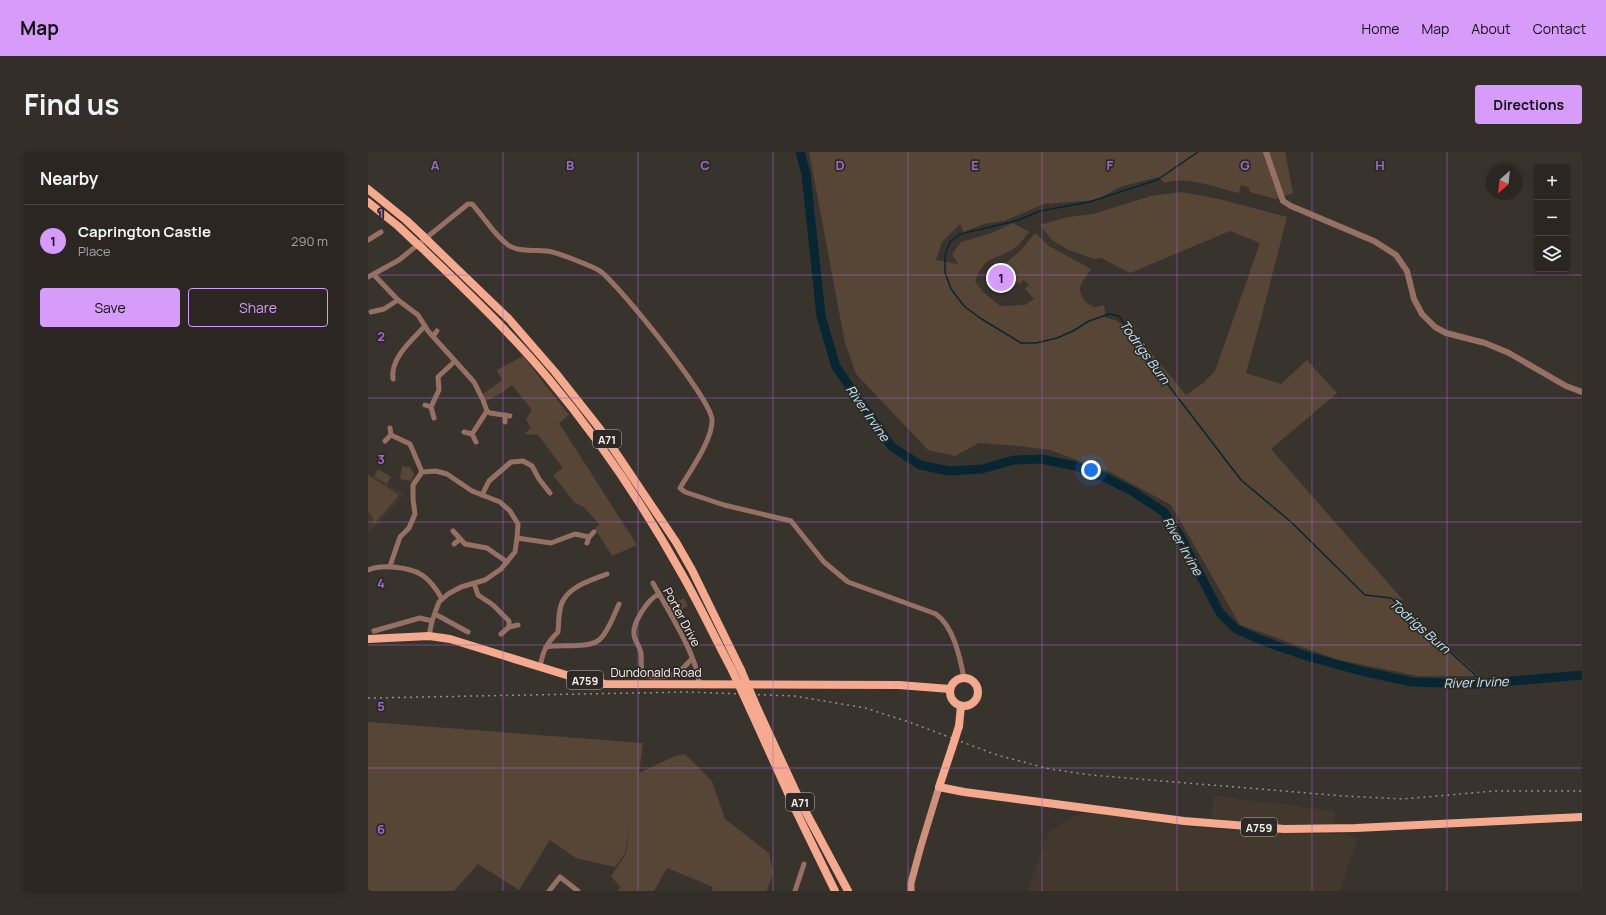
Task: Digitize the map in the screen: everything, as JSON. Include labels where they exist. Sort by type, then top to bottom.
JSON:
[{"type":"main road","name":"A71","points":[[368,190],[426,238],[509,319],[555,372],[600,429],[676,542],[692,570],[741,670],[754,709],[796,813],[835,891]]},
{"type":"main road","name":"A71","points":[[368,202],[422,248],[501,325],[548,378],[591,432],[630,489],[683,576],[848,891]]},
{"type":"main road","name":"Dundonald Road","points":[[368,639],[429,636],[450,639],[576,678],[605,684],[899,685],[950,689]]},
{"type":"main road","points":[[964,678],[974,682],[978,692],[974,701],[970,705],[961,706],[952,700],[950,696],[950,689],[955,681],[964,678]]},
{"type":"main road","points":[[904,891],[911,887],[920,846],[959,726],[961,706]]},
{"type":"main road","name":"A759","points":[[939,787],[972,793],[1184,821],[1284,829],[1582,817]]},
{"type":"street","points":[[1266,152],[1283,201],[1374,241],[1396,255],[1407,271],[1414,299],[1422,314],[1435,327],[1446,333],[1510,353],[1566,386],[1582,392]]},
{"type":"street","points":[[368,277],[399,260],[468,204],[472,204],[509,246],[530,251],[548,250],[600,271],[659,337],[708,405],[712,418],[712,430],[680,488],[685,492],[704,497],[724,505],[791,521],[824,562],[848,582],[936,614],[944,620],[959,653],[964,678]]},
{"type":"street","points":[[368,240],[381,232]]},
{"type":"street","points":[[374,275],[398,300],[418,315],[433,336],[474,382],[487,411],[490,413],[507,416],[505,422]]},
{"type":"street","points":[[371,312],[377,313],[398,300]]},
{"type":"street","points":[[391,375],[404,350],[425,326]]},
{"type":"street","points":[[433,336],[437,331]]},
{"type":"street","points":[[434,418],[431,406],[438,390],[438,377],[455,361]]},
{"type":"street","points":[[425,405],[431,406]]},
{"type":"street","points":[[472,434],[487,411]]},
{"type":"street","points":[[390,428],[392,435],[410,444],[422,472]]},
{"type":"street","points":[[464,432],[472,434],[476,442]]},
{"type":"street","points":[[385,441],[392,435]]},
{"type":"street","points":[[482,495],[489,481],[511,462],[523,461],[532,466],[550,493]]},
{"type":"street","points":[[422,472],[436,471],[447,474],[461,484],[500,502],[510,511],[518,524],[515,552],[501,569],[485,580],[461,587],[442,599],[439,602],[432,621],[429,636]]},
{"type":"street","points":[[390,566],[400,537],[409,528],[415,514],[413,485],[422,472]]},
{"type":"street","points":[[454,531],[465,544],[487,548],[507,562]]},
{"type":"street","points":[[587,543],[589,537],[594,532]]},
{"type":"street","points":[[517,538],[551,543],[575,534],[589,537]]},
{"type":"street","points":[[454,544],[460,539]]},
{"type":"street","points":[[368,570],[374,567],[390,566],[422,574],[432,583],[442,599]]},
{"type":"street","points":[[540,666],[542,656],[548,642],[558,632],[559,615],[563,599],[574,588],[607,574]]},
{"type":"street","points":[[474,583],[478,595],[502,613],[509,621],[509,627]]},
{"type":"street","name":"Porter Drive","points":[[653,583],[692,659],[699,684]]},
{"type":"street","points":[[659,594],[652,597],[647,604],[634,630],[634,636],[641,652],[641,670],[643,674],[648,677],[674,675],[692,659]]},
{"type":"street","points":[[546,647],[589,644],[598,640],[603,636],[619,604]]},
{"type":"street","points":[[435,614],[468,632]]},
{"type":"street","points":[[374,631],[420,618],[432,621]]},
{"type":"street","points":[[501,634],[509,627],[518,625]]},
{"type":"street","points":[[795,891],[804,864]]},
{"type":"street","points":[[549,891],[560,877],[578,891]]},
{"type":"shaded area","points":[[809,152],[1285,152],[1293,193],[1276,199],[1250,192],[1248,187],[1241,185],[1239,193],[1192,181],[1182,180],[1165,183],[1158,177],[1120,187],[1096,200],[1044,204],[1004,221],[984,224],[964,232],[960,224],[942,242],[936,260],[958,264],[952,254],[961,242],[992,233],[1013,223],[1029,232],[1015,248],[1005,254],[989,260],[982,267],[975,281],[983,292],[1000,306],[1025,305],[1034,299],[1025,289],[1029,285],[1024,280],[1019,284],[1013,279],[1016,275],[1006,263],[1022,249],[1035,233],[1049,246],[1091,269],[1080,288],[1084,300],[1089,305],[1095,307],[1104,305],[1106,318],[1117,321],[1125,327],[1137,345],[1143,343],[1186,395],[1203,383],[1215,371],[1260,243],[1230,231],[1130,273],[1101,258],[1094,259],[1069,250],[1052,240],[1040,225],[1068,217],[1093,214],[1151,196],[1181,192],[1219,199],[1287,217],[1246,373],[1281,384],[1307,360],[1337,393],[1271,449],[1403,600],[1392,599],[1479,676],[1419,676],[1339,660],[1240,625],[1171,505],[1112,473],[1050,450],[1019,446],[979,443],[955,456],[928,450],[856,374],[845,343]]},
{"type":"shaded area","points":[[523,356],[569,415],[559,423],[637,545],[612,556],[595,529],[599,524],[584,507],[575,503],[553,475],[563,468],[538,435],[524,434],[531,428],[526,419],[532,410],[512,385],[500,394],[486,401],[483,394],[502,380],[497,370]]},
{"type":"shaded area","points":[[402,466],[410,467],[414,474],[411,481],[400,479]]},
{"type":"shaded area","points":[[378,469],[391,477],[387,484],[374,477]]},
{"type":"shaded area","points":[[368,473],[405,494],[368,535]]},
{"type":"shaded area","points":[[368,475],[399,495],[374,524],[372,516],[368,512]]},
{"type":"shaded area","points":[[684,598],[688,606],[672,614],[668,606]]},
{"type":"shaded area","points":[[368,722],[643,743],[639,773],[673,757],[685,754],[712,781],[725,819],[769,853],[773,872],[767,891],[712,891],[713,887],[667,868],[654,891],[618,891],[620,887],[611,876],[626,854],[631,819],[625,854],[615,867],[576,858],[550,840],[519,890],[478,864],[454,891],[368,891]]},
{"type":"shaded area","points":[[1214,796],[1334,811],[1334,823],[1270,826],[1211,818]]},
{"type":"shaded area","points":[[1079,814],[1096,814],[1192,827],[1267,833],[1345,834],[1358,838],[1340,891],[1027,891],[1049,831]]},
{"type":"waterway","name":"River Irvine","points":[[800,152],[806,174],[821,316],[836,367],[892,447],[920,465],[949,471],[982,469],[1014,460],[1041,459],[1075,466],[1104,477],[1132,491],[1164,512],[1181,538],[1220,613],[1236,629],[1263,641],[1310,657],[1361,671],[1412,682],[1478,684],[1582,675]]},
{"type":"waterway","name":"Todrigs Burn","points":[[1198,152],[1157,180],[1089,202],[1040,211],[1016,221],[960,234],[950,242],[945,255],[945,272],[951,289],[964,306],[980,318],[1021,343],[1036,343],[1057,338],[1073,331],[1089,321],[1109,314],[1119,316],[1169,386],[1241,480],[1291,522],[1365,595],[1391,598],[1484,683]]},
{"type":"railway","points":[[368,698],[688,692],[794,696],[865,708],[909,722],[997,755],[1050,769],[1091,775],[1344,796],[1403,799],[1494,791],[1582,791]]},
{"type":"place","name":"Caprington Castle","points":[[1001,278]]}]
